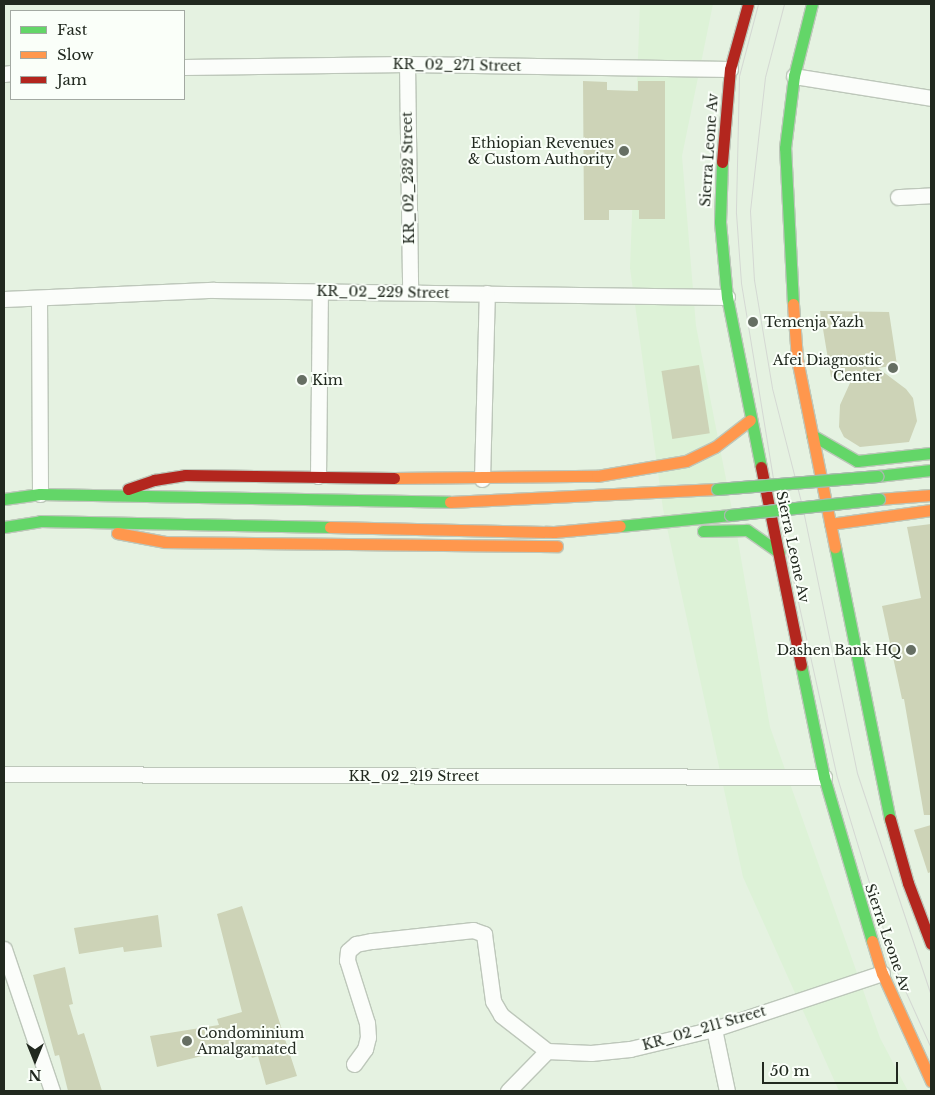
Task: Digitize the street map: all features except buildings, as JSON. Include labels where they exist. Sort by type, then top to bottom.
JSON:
[{"type":"main road","name":"Sierra Leone Av","points":[[748,4],[730,69],[722,149],[720,222],[727,297],[750,420],[779,552],[824,777],[851,877],[882,973],[931,1081]]},
{"type":"main road","points":[[812,4],[794,76],[785,148],[786,219],[797,358],[887,810],[908,883],[931,944]]},
{"type":"main road","points":[[118,495],[135,485],[186,475],[482,479],[575,478],[686,461],[715,448],[750,420]]},
{"type":"main road","points":[[812,435],[857,461],[931,453]]},
{"type":"main road","points":[[4,500],[40,494],[481,502],[717,489],[931,470]]},
{"type":"main road","points":[[4,527],[40,521],[554,532],[931,495]]},
{"type":"main road","points":[[830,524],[931,510]]},
{"type":"main road","points":[[93,522],[135,538],[165,542],[522,548],[574,545]]},
{"type":"main road","points":[[692,532],[747,530],[760,536],[779,552]]},
{"type":"street","name":"KR_02_271 Street","points":[[185,67],[406,64],[730,69]]},
{"type":"street","name":"KR_02_232 Street","points":[[406,64],[410,292]]},
{"type":"street","points":[[794,76],[931,98]]},
{"type":"street","points":[[898,197],[931,195]]},
{"type":"street","name":"KR_02_229 Street","points":[[4,299],[214,290],[727,297]]},
{"type":"street","points":[[318,476],[320,291]]},
{"type":"street","points":[[482,479],[486,293]]},
{"type":"street","points":[[39,298],[37,355],[40,494]]},
{"type":"street","name":"KR_02_219 Street","points":[[4,774],[824,777]]},
{"type":"street","points":[[354,1064],[365,1048],[368,1037],[367,1023],[347,960],[348,950],[356,944],[372,941],[473,930],[484,934],[493,1001],[501,1015],[547,1051],[516,1089]]},
{"type":"street","points":[[4,949],[52,1091]]},
{"type":"street","name":"KR_02_211 Street","points":[[547,1051],[591,1053],[630,1048],[714,1028],[882,973]]},
{"type":"street","points":[[714,1028],[727,1091]]},
{"type":"shaded area","points":[[640,4],[713,4],[682,156],[696,326],[737,535],[770,727],[880,1038],[908,1091],[839,1091],[743,877],[663,509],[630,268]]},
{"type":"tram line","points":[[758,4],[739,76],[736,213],[741,283],[779,516],[837,777],[895,968],[931,1048]]},
{"type":"tram line","points":[[784,4],[765,77],[750,211],[754,280],[772,388],[803,510],[857,773],[931,996]]},
{"type":"traffic: fast","points":[[793,304],[785,148],[794,76],[812,4]]},
{"type":"traffic: fast","points":[[722,162],[720,222],[727,297],[761,467]]},
{"type":"traffic: fast","points":[[812,435],[857,461],[931,453]]},
{"type":"traffic: fast","points":[[877,476],[931,470]]},
{"type":"traffic: fast","points":[[717,489],[877,476]]},
{"type":"traffic: fast","points":[[4,499],[40,494],[450,502]]},
{"type":"traffic: fast","points":[[730,515],[879,499]]},
{"type":"traffic: fast","points":[[620,526],[730,515]]},
{"type":"traffic: fast","points":[[4,527],[40,521],[330,527]]},
{"type":"traffic: fast","points":[[703,531],[747,530],[779,552]]},
{"type":"traffic: fast","points":[[835,547],[890,819]]},
{"type":"traffic: fast","points":[[801,665],[824,777],[872,941]]},
{"type":"traffic: slow","points":[[793,304],[797,359],[835,547]]},
{"type":"traffic: slow","points":[[394,478],[597,476],[686,461],[715,447],[750,420]]},
{"type":"traffic: slow","points":[[450,502],[717,489]]},
{"type":"traffic: slow","points":[[879,499],[931,495]]},
{"type":"traffic: slow","points":[[830,524],[931,510]]},
{"type":"traffic: slow","points":[[330,527],[554,532],[620,526]]},
{"type":"traffic: slow","points":[[117,533],[165,542],[557,546]]},
{"type":"traffic: slow","points":[[872,941],[882,973],[931,1081]]},
{"type":"traffic: jam","points":[[722,162],[730,69],[748,4]]},
{"type":"traffic: jam","points":[[761,467],[801,665]]},
{"type":"traffic: jam","points":[[128,489],[154,480],[185,475],[394,478]]},
{"type":"traffic: jam","points":[[890,819],[908,883],[931,944]]},
{"type":"place","name":"Ethiopian Revenues & Custom Authority","points":[[624,151]]},
{"type":"place","name":"Temenja Yazh","points":[[753,322]]},
{"type":"place","name":"Afei Diagnostic Center","points":[[893,368]]},
{"type":"place","name":"Kim","points":[[302,380]]},
{"type":"place","name":"Dashen Bank HQ","points":[[911,650]]},
{"type":"place","name":"Condominium Amalgamated","points":[[187,1041]]}]
